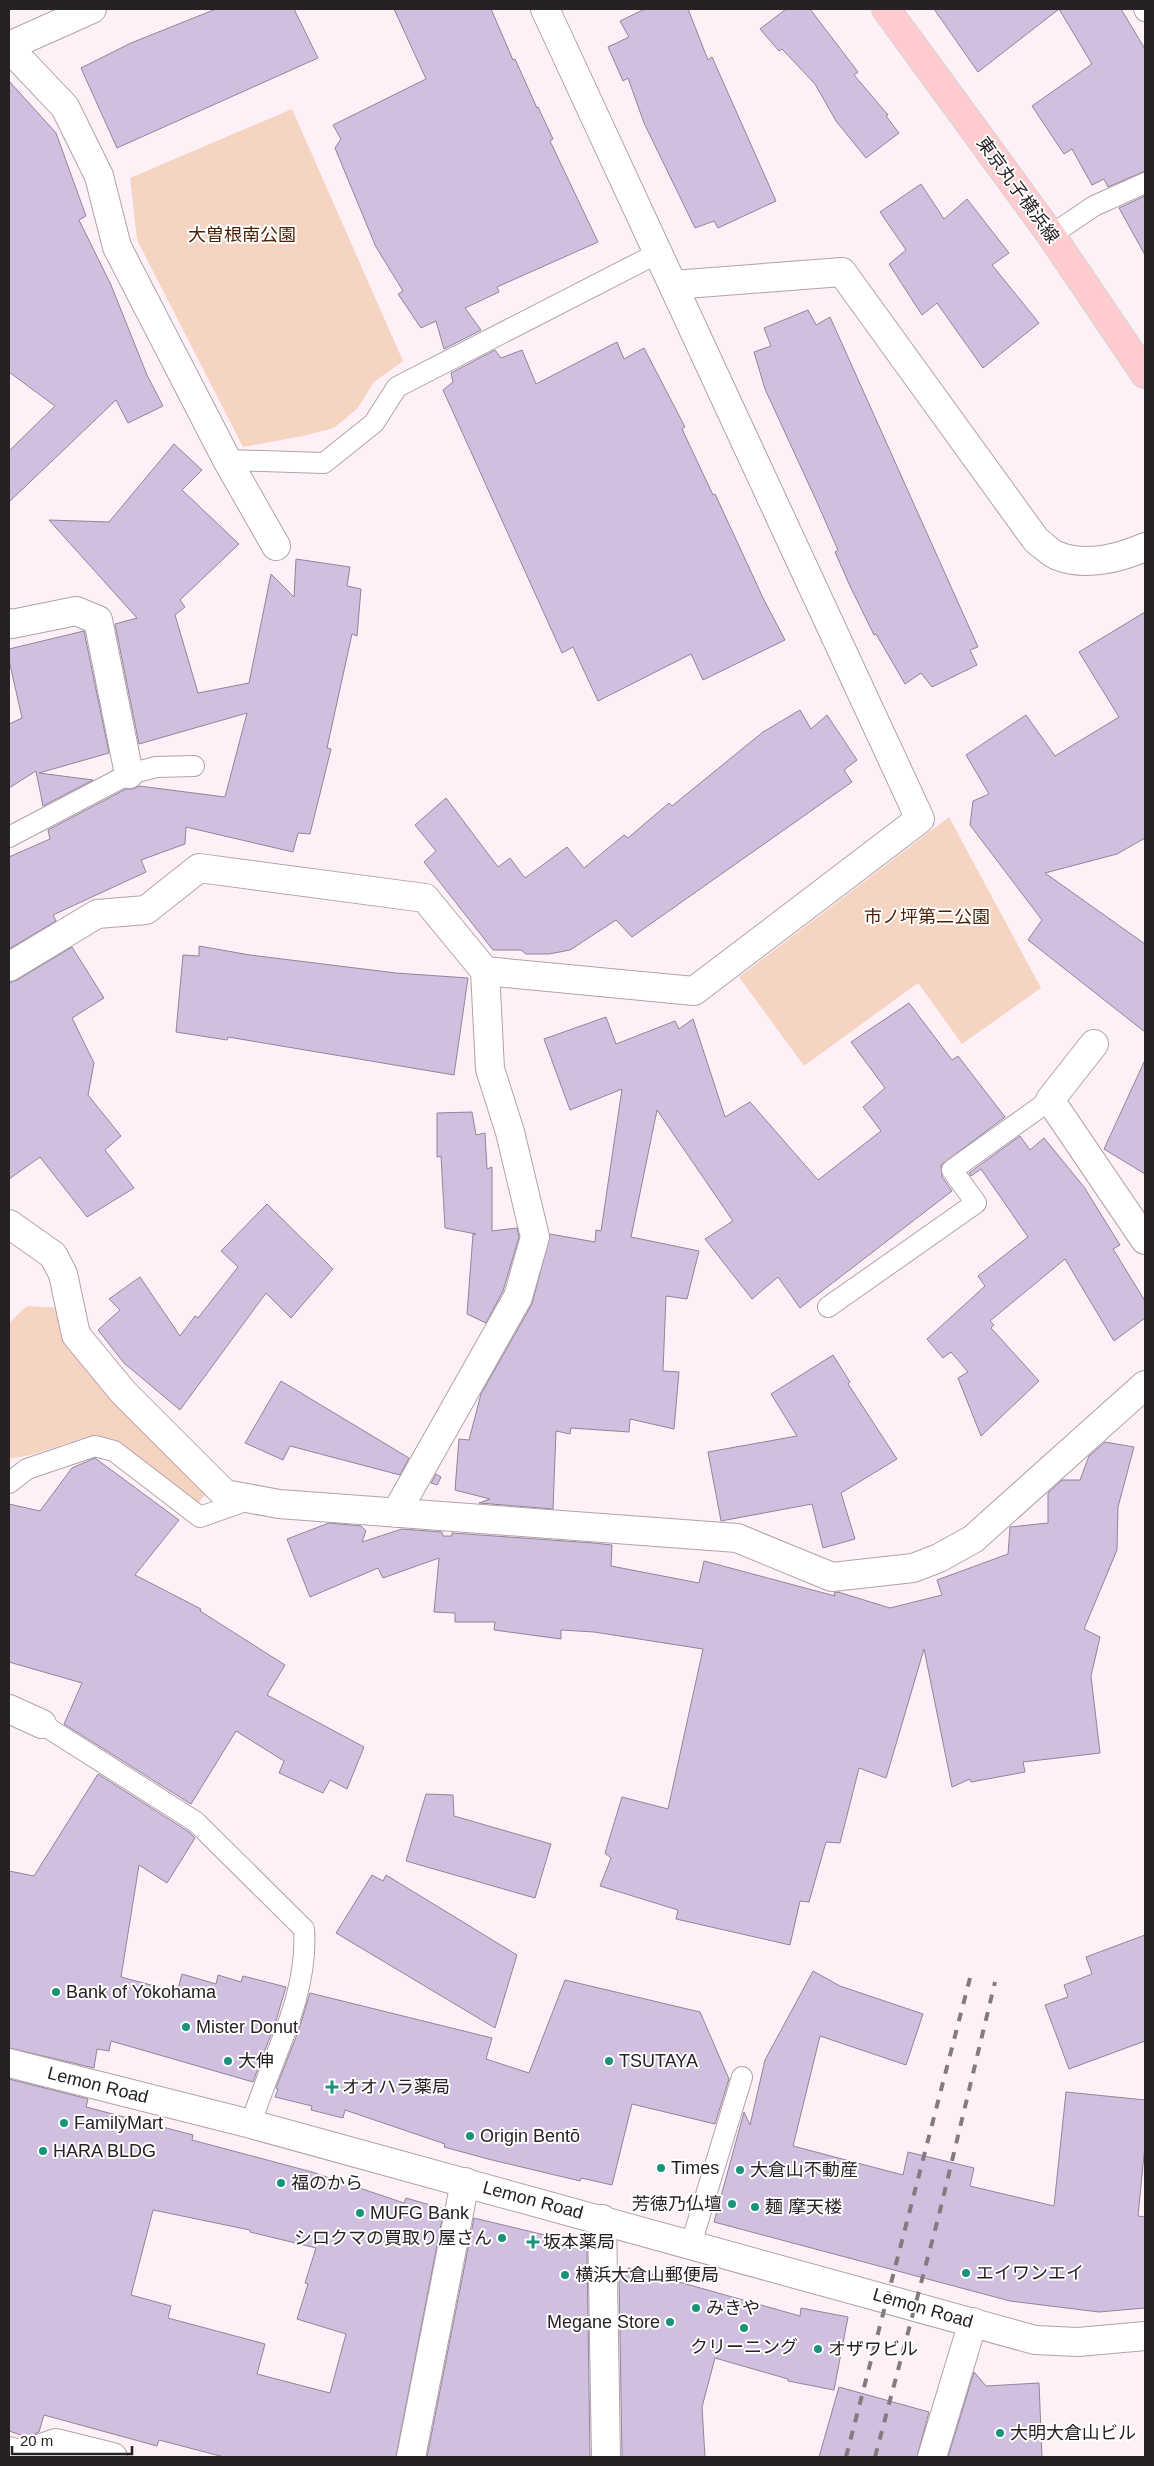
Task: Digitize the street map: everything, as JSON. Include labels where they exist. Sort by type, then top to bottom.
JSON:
[{"type":"main road","name":"東京丸子横浜線","points":[[886,9],[1051,235],[1145,374]]},
{"type":"street","points":[[92,9],[9,47],[65,107],[99,176],[117,248],[227,460],[276,546]]},
{"type":"street","points":[[485,971],[694,991],[920,820],[545,9]]},
{"type":"street","points":[[673,285],[842,272],[1036,540],[1058,556],[1086,560],[1120,558],[1145,547]]},
{"type":"street","points":[[10,624],[76,612],[98,620],[128,774]]},
{"type":"street","points":[[9,967],[97,914],[146,910],[199,868],[425,898],[485,971],[490,1069],[510,1132],[535,1237],[518,1297],[396,1513]]},
{"type":"street","points":[[1094,1044],[1050,1100],[1145,1240]]},
{"type":"street","points":[[9,1224],[53,1255],[63,1274],[76,1335],[123,1392],[225,1494],[278,1504],[737,1538],[832,1577],[913,1568],[939,1558],[973,1539],[1145,1385]]},
{"type":"street","points":[[9,1709],[42,1724]]},
{"type":"street","name":"Lemon Road","points":[[9,2063],[251,2124],[602,2219],[1035,2340],[1078,2342],[1145,2336]]},
{"type":"street","points":[[411,2457],[465,2182]]},
{"type":"street","points":[[602,2219],[606,2457]]},
{"type":"street","points":[[932,2457],[973,2322]]},
{"type":"street","points":[[9,2451],[22,2455],[56,2443],[113,2457]]},
{"type":"lane","points":[[1051,235],[1094,206],[1145,183]]},
{"type":"lane","points":[[227,460],[324,463],[374,423],[397,387],[658,253]]},
{"type":"lane","points":[[9,836],[128,774],[156,767],[194,766]]},
{"type":"lane","points":[[828,1307],[976,1203],[952,1170],[1050,1100]]},
{"type":"lane","points":[[9,1483],[27,1469],[95,1446],[114,1450],[200,1517],[250,1499]]},
{"type":"lane","points":[[42,1724],[196,1822],[304,1929],[306,1953],[300,1990],[251,2124]]},
{"type":"lane","points":[[691,2244],[742,2077]]},
{"type":"green space","name":"大曽根南公園","points":[[292,109],[403,361],[374,382],[357,409],[334,428],[243,447],[137,240],[130,178]]},
{"type":"green space","name":"市ノ坪第二公園","points":[[949,817],[1041,988],[962,1044],[918,983],[804,1066],[739,977]]},
{"type":"green space","points":[[27,1306],[60,1308],[208,1492],[196,1505],[114,1439],[90,1436],[31,1455],[9,1459],[9,1323]]},
{"type":"building","points":[[216,9],[294,9],[318,58],[117,148],[81,68],[131,43]]},
{"type":"building","points":[[394,9],[491,9],[513,60],[515,59],[553,139],[550,141],[598,242],[497,287],[499,292],[465,308],[481,330],[444,349],[436,321],[421,328],[398,294],[403,291],[376,247],[335,148],[341,139],[333,125],[426,79]]},
{"type":"building","points":[[645,9],[688,9],[708,60],[712,57],[776,201],[718,228],[714,221],[695,228],[644,123],[628,78],[623,81],[608,47],[629,37],[620,21]]},
{"type":"building","points":[[786,9],[810,9],[858,72],[854,75],[888,115],[886,116],[899,133],[866,158],[836,121],[815,84],[782,49],[779,51],[760,29]]},
{"type":"building","points":[[934,9],[1059,9],[978,72]]},
{"type":"building","points":[[1059,9],[1121,9],[1145,49],[1145,171],[1108,187],[1104,179],[1092,185],[1072,149],[1064,154],[1032,106],[1092,64]]},
{"type":"building","points":[[9,81],[56,133],[86,216],[79,220],[111,285],[147,375],[163,406],[128,423],[116,400],[9,502],[9,451],[55,406],[9,372]]},
{"type":"building","points":[[921,184],[944,219],[967,199],[1009,253],[992,265],[1039,323],[983,368],[937,303],[922,315],[889,264],[906,250],[880,212]]},
{"type":"building","points":[[1145,196],[1145,255],[1119,208]]},
{"type":"building","points":[[808,310],[816,325],[830,317],[978,647],[970,650],[977,665],[932,687],[921,673],[905,684],[876,634],[874,635],[850,586],[835,552],[838,550],[765,389],[754,352],[771,346],[764,328]]},
{"type":"building","points":[[617,342],[624,359],[644,348],[685,427],[682,429],[785,640],[703,680],[691,654],[598,701],[573,647],[562,653],[443,390],[453,382],[451,373],[495,350],[501,358],[522,350],[536,384]]},
{"type":"building","points":[[174,444],[202,470],[182,490],[239,544],[180,600],[185,607],[175,615],[198,693],[249,683],[271,574],[294,597],[296,559],[350,567],[347,586],[361,589],[357,636],[352,634],[327,748],[331,749],[310,834],[298,833],[293,852],[186,827],[185,844],[141,860],[146,872],[53,915],[56,921],[9,949],[9,857],[50,839],[48,830],[126,789],[133,789],[139,786],[225,797],[247,713],[139,744],[115,624],[137,618],[49,520],[109,522]]},
{"type":"building","points":[[1145,612],[1145,838],[1117,854],[1045,873],[1145,944],[1145,1032],[1028,940],[1042,920],[970,825],[973,801],[989,794],[966,755],[1026,715],[1055,756],[1119,717],[1079,652]]},
{"type":"building","points":[[84,631],[109,753],[39,773],[93,780],[43,806],[36,771],[9,788],[9,724],[22,718],[9,660],[9,649]]},
{"type":"building","points":[[800,710],[811,729],[827,715],[857,760],[844,770],[852,782],[632,937],[616,920],[570,950],[549,954],[526,954],[521,950],[493,950],[424,862],[436,851],[415,825],[446,798],[498,867],[510,858],[525,878],[567,847],[584,868],[624,835],[628,838],[669,803],[672,806],[763,732]]},
{"type":"building","points":[[199,946],[250,955],[396,973],[468,978],[454,1075],[228,1037],[227,1040],[176,1032],[183,955],[199,956]]},
{"type":"building","points":[[72,947],[104,998],[72,1018],[94,1063],[88,1095],[121,1136],[105,1150],[134,1188],[87,1217],[40,1157],[9,1179],[9,983]]},
{"type":"building","points":[[909,1003],[952,1060],[958,1056],[1005,1117],[941,1165],[942,1177],[952,1191],[800,1308],[778,1277],[752,1299],[705,1239],[733,1221],[657,1110],[631,1237],[699,1251],[687,1299],[666,1296],[663,1371],[679,1372],[674,1429],[630,1419],[629,1432],[571,1428],[570,1434],[556,1431],[553,1509],[479,1503],[490,1499],[455,1490],[459,1439],[469,1440],[481,1394],[532,1304],[550,1234],[595,1242],[596,1230],[601,1231],[622,1089],[570,1110],[544,1039],[606,1017],[616,1044],[675,1021],[679,1029],[693,1019],[725,1117],[750,1102],[818,1180],[881,1131],[863,1107],[885,1088],[851,1042]]},
{"type":"building","points":[[1145,1060],[1145,1174],[1104,1149]]},
{"type":"building","points":[[472,1112],[476,1135],[485,1133],[487,1169],[492,1167],[492,1231],[517,1228],[519,1237],[503,1291],[486,1323],[467,1314],[473,1234],[476,1234],[445,1228],[441,1156],[437,1157],[437,1113]]},
{"type":"building","points":[[1020,1136],[1030,1150],[1044,1138],[1084,1187],[1120,1245],[1113,1249],[1145,1301],[1145,1318],[1114,1341],[1065,1259],[990,1321],[994,1325],[991,1328],[1039,1381],[981,1436],[958,1378],[968,1372],[951,1352],[943,1358],[927,1339],[985,1286],[978,1276],[1028,1237],[981,1169],[971,1176],[969,1173]]},
{"type":"building","points":[[267,1204],[333,1269],[291,1318],[266,1293],[180,1410],[124,1363],[98,1330],[120,1310],[109,1299],[140,1277],[180,1336],[195,1316],[198,1318],[238,1267],[221,1251]]},
{"type":"building","points":[[833,1355],[850,1382],[848,1384],[897,1459],[841,1493],[855,1539],[823,1548],[812,1504],[721,1521],[708,1452],[797,1436],[771,1394]]},
{"type":"building","points":[[281,1381],[409,1458],[400,1475],[290,1446],[283,1460],[245,1443]]},
{"type":"building","points":[[1105,1442],[1134,1447],[1118,1507],[1117,1550],[1084,1629],[1100,1637],[1091,1676],[1100,1753],[1023,1762],[1025,1772],[971,1782],[970,1779],[952,1787],[924,1649],[886,1778],[859,1768],[840,1843],[826,1842],[809,1902],[800,1901],[790,1945],[676,1919],[678,1910],[600,1886],[611,1858],[605,1853],[622,1797],[668,1809],[703,1649],[594,1632],[561,1630],[561,1639],[494,1630],[495,1622],[455,1622],[455,1613],[434,1612],[439,1558],[383,1578],[378,1568],[310,1597],[287,1539],[329,1523],[361,1526],[366,1531],[362,1542],[402,1529],[442,1532],[443,1536],[452,1536],[452,1533],[612,1545],[611,1566],[699,1583],[704,1561],[835,1596],[834,1593],[838,1592],[890,1608],[942,1595],[937,1580],[1008,1554],[1010,1527],[1048,1523],[1048,1493],[1062,1480],[1080,1480],[1089,1456]]},
{"type":"building","points":[[95,1458],[179,1520],[135,1575],[201,1609],[200,1611],[285,1665],[267,1695],[364,1747],[347,1789],[330,1780],[323,1793],[279,1773],[284,1761],[236,1731],[191,1804],[64,1724],[82,1683],[9,1662],[9,1504],[40,1511],[72,1468]]},
{"type":"building","points":[[436,1474],[441,1477],[437,1485],[431,1483]]},
{"type":"building","points":[[98,1774],[189,1832],[195,1838],[167,1883],[139,1865],[121,1977],[177,1992],[182,1974],[216,1984],[218,1975],[241,1982],[243,1976],[286,1987],[275,2024],[253,2082],[111,2041],[109,2051],[97,2049],[94,2068],[9,2048],[9,1871],[34,1876]]},
{"type":"building","points":[[426,1794],[453,1795],[454,1816],[551,1844],[535,1898],[406,1861]]},
{"type":"building","points":[[372,1875],[383,1881],[386,1875],[517,1955],[495,2028],[336,1933]]},
{"type":"building","points":[[1145,1935],[1145,2041],[1069,2069],[1045,2005],[1068,1997],[1064,1985],[1092,1974],[1086,1957]]},
{"type":"building","points":[[813,1971],[840,1986],[923,2014],[906,2065],[820,2036],[793,2146],[903,2175],[908,2152],[974,2168],[970,2186],[1054,2206],[1066,2092],[1145,2100],[1145,2145],[1138,2216],[1145,2217],[1145,2308],[1099,2312],[1010,2301],[714,2222],[744,2112],[750,2125],[765,2060]]},
{"type":"building","points":[[565,1980],[700,2012],[729,2079],[715,2124],[632,2104],[612,2185],[581,2178],[580,2181],[488,2159],[444,2147],[445,2144],[345,2110],[343,2118],[311,2110],[312,2106],[275,2097],[278,2089],[276,2088],[298,2032],[310,1993],[492,2038],[486,2059],[529,2073]]},
{"type":"building","points":[[9,2079],[88,2099],[86,2107],[193,2135],[192,2140],[312,2172],[404,2203],[406,2198],[444,2209],[396,2457],[224,2457],[159,2440],[157,2446],[44,2415],[39,2432],[27,2437],[9,2431]],"holes":[[[153,2210],[250,2230],[250,2232],[316,2248],[305,2283],[308,2284],[297,2319],[346,2334],[330,2393],[257,2374],[265,2344],[168,2318],[171,2306],[131,2295]]]},
{"type":"building","points":[[474,2218],[549,2236],[548,2240],[587,2250],[590,2457],[427,2457]]},
{"type":"building","points":[[629,2268],[800,2316],[801,2308],[848,2317],[834,2390],[788,2381],[788,2379],[715,2358],[702,2407],[705,2457],[622,2457],[619,2274]]},
{"type":"building","name":"大明大倉山ビル","points":[[974,2372],[986,2386],[1039,2383],[1042,2457],[948,2457]]},
{"type":"building","points":[[839,2387],[929,2412],[917,2457],[819,2457]]},
{"type":"railway","points":[[846,2457],[970,1978]]},
{"type":"railway","points":[[875,2457],[938,2219],[995,1982]]},
{"type":"place","name":"Bank of Yokohama","points":[[56,1992]]},
{"type":"place","name":"Mister Donut","points":[[186,2027]]},
{"type":"place","name":"大伸","points":[[228,2061]]},
{"type":"place","name":"TSUTAYA","points":[[609,2061]]},
{"type":"place","name":"オオハラ薬局","points":[[332,2087]]},
{"type":"place","name":"FamilyMart","points":[[64,2123]]},
{"type":"place","name":"Origin Bentō","points":[[470,2136]]},
{"type":"place","name":"HARA BLDG","points":[[43,2151]]},
{"type":"place","name":"Times","points":[[661,2168]]},
{"type":"place","name":"大倉山不動産","points":[[740,2170]]},
{"type":"place","name":"福のから","points":[[281,2183]]},
{"type":"place","name":"芳徳乃仏壇","points":[[732,2204]]},
{"type":"place","name":"麺 摩天楼","points":[[755,2207]]},
{"type":"place","name":"MUFG Bank","points":[[360,2213]]},
{"type":"place","name":"シロクマの買取り屋さん","points":[[502,2238]]},
{"type":"place","name":"坂本薬局","points":[[533,2242]]},
{"type":"place","name":"エイワンエイ","points":[[966,2273]]},
{"type":"place","name":"横浜大倉山郵便局","points":[[565,2275]]},
{"type":"place","name":"みきや","points":[[696,2308]]},
{"type":"place","name":"Megane Store","points":[[670,2322]]},
{"type":"place","name":"クリーニング","points":[[744,2328]]},
{"type":"place","name":"オザワビル","points":[[818,2349]]},
{"type":"place","name":"大明大倉山ビル","points":[[1000,2433]]}]
